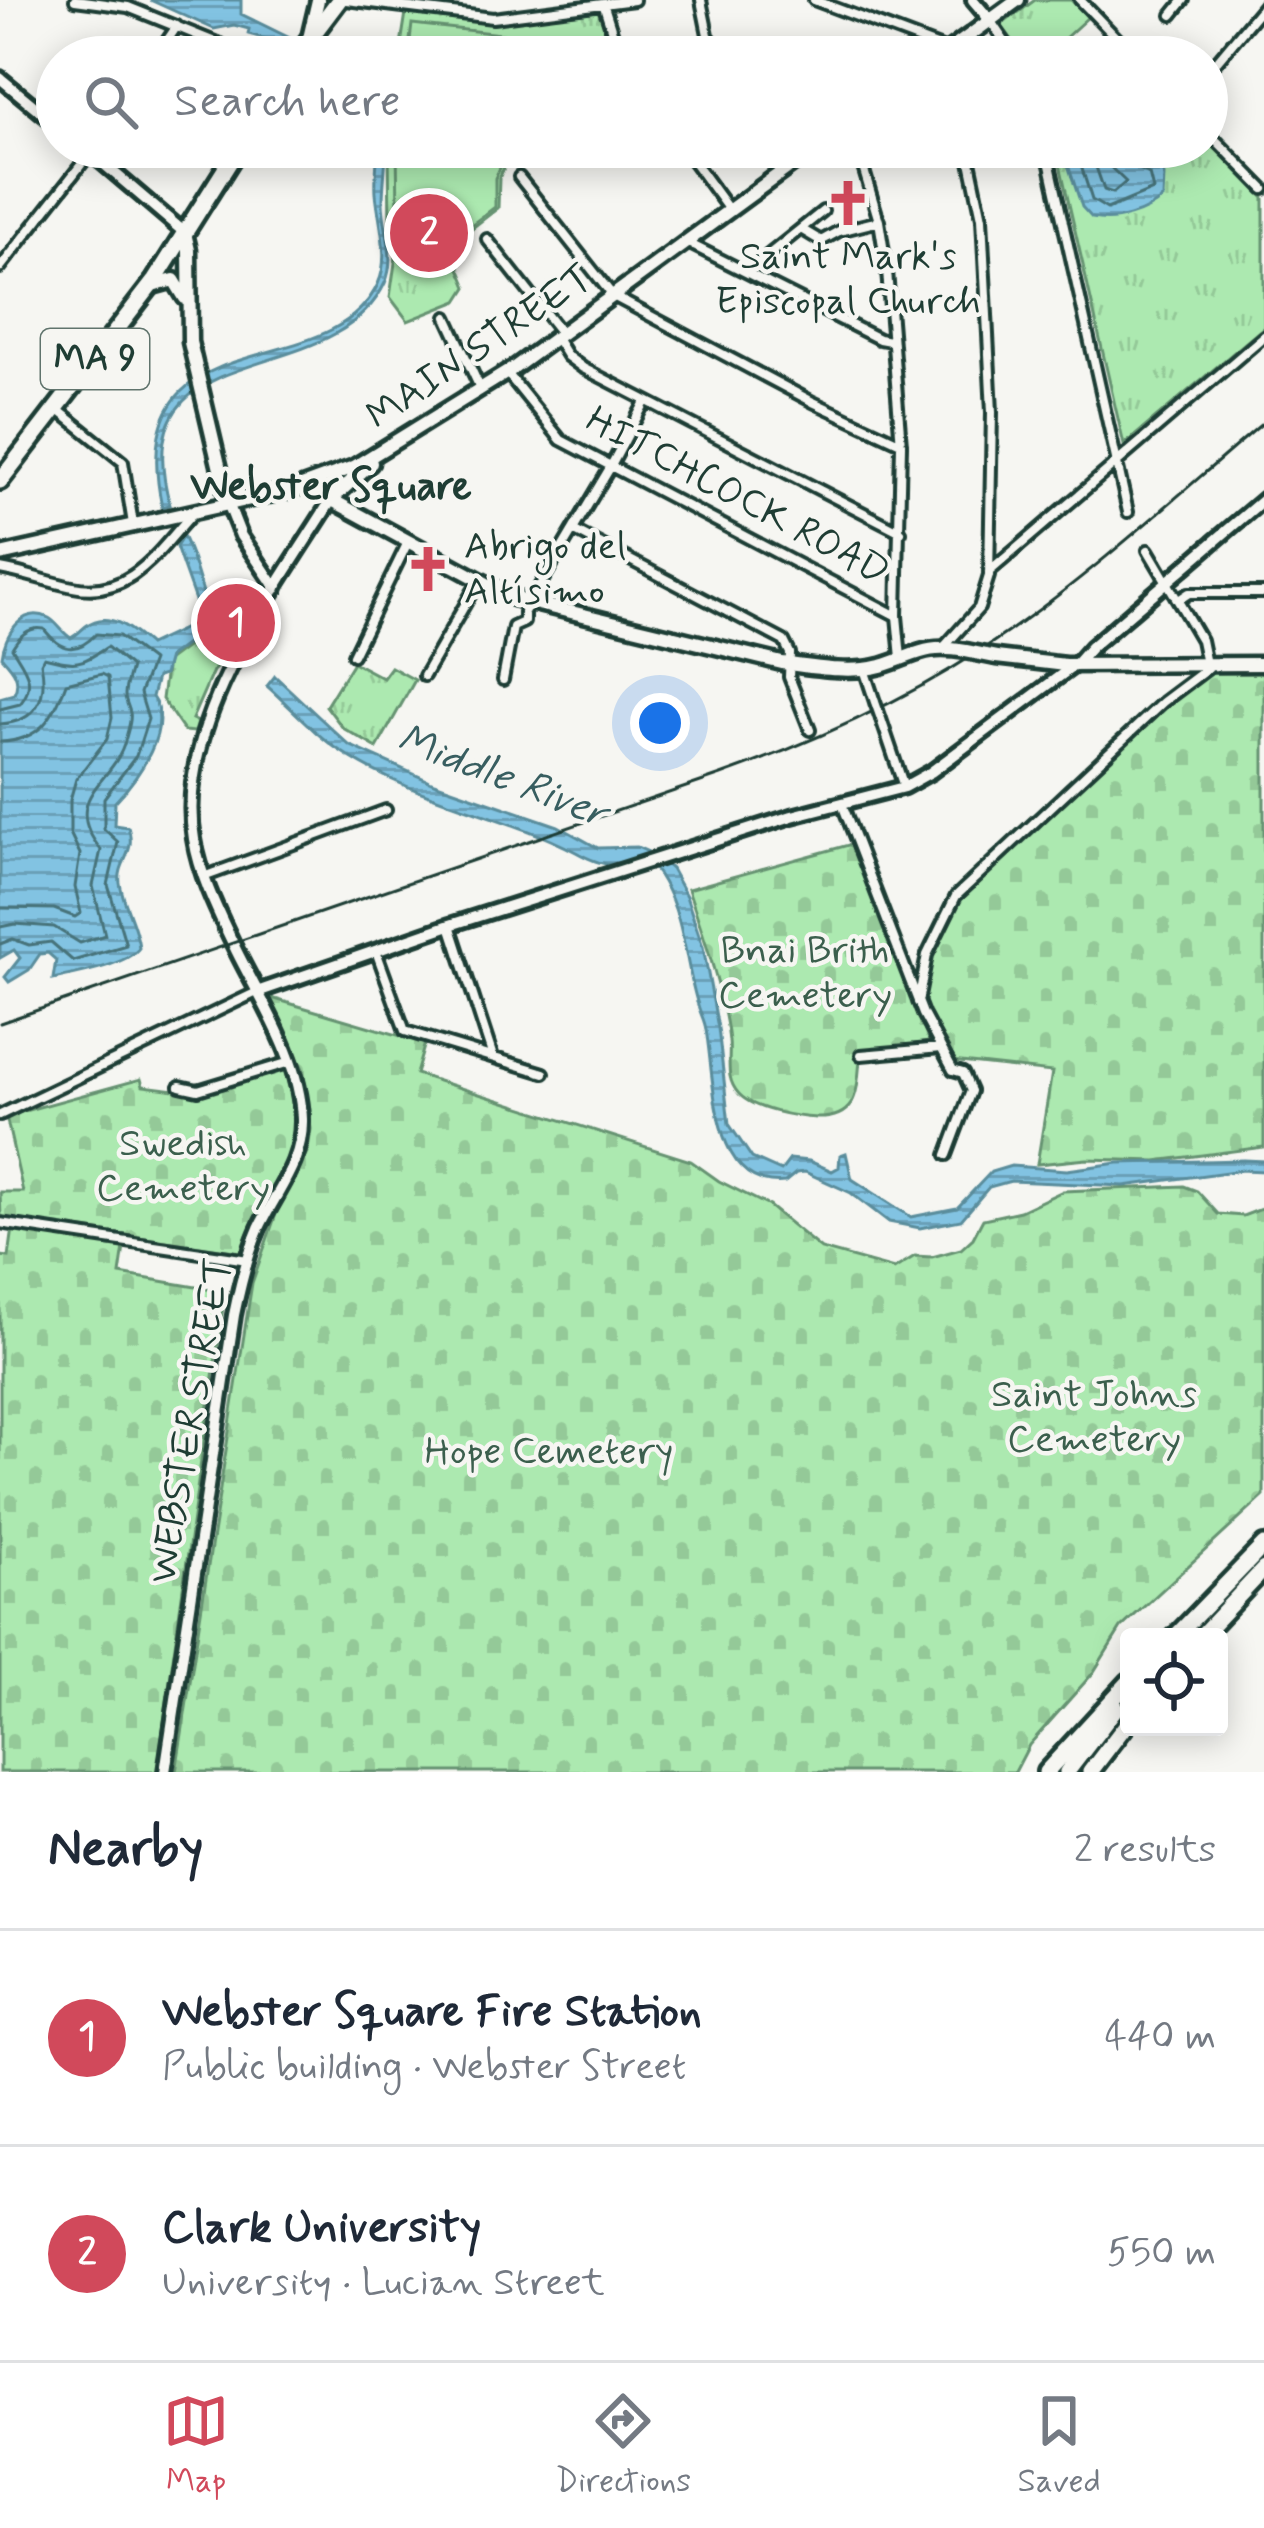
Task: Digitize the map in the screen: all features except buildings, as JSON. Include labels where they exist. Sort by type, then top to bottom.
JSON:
[{"type":"highway","points":[[311,36],[332,2]]},
{"type":"highway","name":"MA 9","points":[[0,481],[151,286],[226,168]]},
{"type":"highway","points":[[1182,1628],[1264,1545]]},
{"type":"highway","points":[[1208,1628],[1264,1569]]},
{"type":"highway","points":[[1046,1772],[1120,1692]]},
{"type":"highway","points":[[1067,1772],[1120,1704]]},
{"type":"highway","points":[[1090,1772],[1120,1733]]},
{"type":"main road","points":[[973,0],[990,20]]},
{"type":"main road","points":[[968,36],[1018,0]]},
{"type":"main road","points":[[0,79],[36,108]]},
{"type":"main road","points":[[111,168],[185,233],[197,376],[228,503],[235,524],[276,588]]},
{"type":"main road","name":"MAIN STREET","points":[[0,555],[306,486],[340,473],[507,373],[782,168]]},
{"type":"main road","points":[[151,286],[174,280],[188,306]]},
{"type":"main road","name":"WEBSTER STREET","points":[[165,1772],[230,1334],[259,1228],[300,1150],[301,1100],[290,1062],[206,876],[193,836],[194,780],[201,746],[235,662],[276,588],[332,499],[387,447]]},
{"type":"main road","name":"WEBSTER STREET","points":[[332,499],[340,473]]},
{"type":"main road","points":[[306,486],[478,582],[529,604],[790,664],[864,668],[919,650],[943,648],[1076,664],[1264,664]]},
{"type":"main road","points":[[279,492],[323,502],[332,499]]},
{"type":"main road","points":[[257,992],[792,816],[904,787],[1076,664],[1264,499]]},
{"type":"street","points":[[75,0],[128,8],[201,36]]},
{"type":"street","points":[[447,13],[458,0]]},
{"type":"street","points":[[554,12],[564,0]]},
{"type":"street","points":[[332,2],[494,19],[634,0]]},
{"type":"street","points":[[701,0],[708,36]]},
{"type":"street","points":[[814,0],[901,36]]},
{"type":"street","points":[[1080,0],[1115,36]]},
{"type":"street","points":[[1172,15],[1184,0]]},
{"type":"street","points":[[1228,48],[1264,5]]},
{"type":"street","points":[[604,6],[613,36]]},
{"type":"street","points":[[990,20],[1001,36]]},
{"type":"street","points":[[171,36],[177,26]]},
{"type":"street","points":[[1228,152],[1264,189]]},
{"type":"street","points":[[0,268],[76,168]]},
{"type":"street","points":[[698,168],[729,210]]},
{"type":"street","points":[[863,168],[887,271],[901,443],[897,616],[901,658]]},
{"type":"street","points":[[943,648],[979,608],[989,572],[992,412],[982,218],[971,168]]},
{"type":"street","points":[[1051,168],[1128,512]]},
{"type":"street","points":[[519,177],[614,296],[827,410],[901,443]]},
{"type":"street","points":[[747,272],[824,211]]},
{"type":"street","points":[[801,229],[821,241],[879,221]]},
{"type":"street","points":[[487,239],[574,362],[901,532]]},
{"type":"street","points":[[687,242],[891,341]]},
{"type":"street","points":[[447,317],[480,389]]},
{"type":"street","points":[[989,572],[1264,336]]},
{"type":"street","name":"HITCHCOCK ROAD","points":[[507,373],[561,440],[897,616]]},
{"type":"street","points":[[503,680],[513,627],[524,622],[524,611],[645,401]]},
{"type":"street","points":[[57,409],[124,462],[133,524]]},
{"type":"street","points":[[0,569],[68,586],[110,589],[138,572],[196,510]]},
{"type":"street","points":[[573,530],[777,636],[788,646],[790,677],[810,730]]},
{"type":"street","points":[[353,655],[407,542]]},
{"type":"street","points":[[919,1002],[924,968],[956,896],[1163,702],[1207,669],[1202,640],[1148,550]]},
{"type":"street","points":[[424,676],[478,582]]},
{"type":"street","points":[[1180,598],[1190,592],[1264,593]]},
{"type":"street","points":[[864,668],[904,787]]},
{"type":"street","points":[[842,804],[919,1002],[953,1070],[963,1073],[971,1091],[947,1155]]},
{"type":"street","points":[[206,876],[386,810]]},
{"type":"street","points":[[450,925],[494,1058]]},
{"type":"street","points":[[376,951],[405,1031],[544,1073]]},
{"type":"street","points":[[908,974],[924,968]]},
{"type":"street","points":[[0,1115],[257,992]]},
{"type":"street","points":[[861,1055],[941,1048]]},
{"type":"street","points":[[180,1086],[198,1090],[290,1062]]},
{"type":"street","points":[[0,1223],[248,1260]]},
{"type":"green space","points":[[1035,0],[1071,0],[1088,17],[1067,36],[1009,36],[1001,25]]},
{"type":"green space","points":[[598,11],[608,36],[402,36],[406,13],[497,23]]},
{"type":"green space","points":[[412,24],[519,36],[411,36]]},
{"type":"green space","points":[[1228,161],[1264,198],[1264,327],[1124,445],[1061,168],[1228,168]]},
{"type":"green space","points":[[389,168],[504,168],[498,208],[463,235],[459,268],[467,287],[458,301],[408,321],[390,297],[396,256],[390,228]]},
{"type":"green space","points":[[397,168],[500,168],[495,207],[463,231],[431,228],[398,213]]},
{"type":"green space","points":[[201,636],[227,658],[213,671],[192,719],[198,722],[195,732],[184,731],[162,699],[167,661]]},
{"type":"green space","points":[[353,662],[383,678],[391,667],[415,680],[377,748],[343,728],[326,706]]},
{"type":"green space","points":[[1215,670],[1264,671],[1264,1147],[1156,1161],[1087,1159],[1037,1164],[1052,1072],[952,1061],[925,1005],[934,951],[955,905],[1158,713]]},
{"type":"green space","name":"Bnai Brith Cemetery","points":[[852,844],[929,1042],[861,1053],[850,1106],[832,1117],[765,1108],[746,1100],[731,1082],[723,1004],[688,889]]},
{"type":"green space","name":"Hope Cemetery","points":[[268,997],[425,1043],[416,1074],[691,1161],[769,1206],[821,1249],[894,1269],[915,1256],[961,1249],[983,1219],[1020,1211],[1063,1191],[1184,1186],[1197,1191],[1218,1214],[1243,1216],[1264,1208],[1264,1496],[1120,1628],[1093,1673],[1029,1745],[1015,1772],[176,1772],[252,1283],[276,1214],[308,1150],[311,1129],[303,1069]]},
{"type":"green space","name":"Swedish Cemetery","points":[[284,1068],[292,1101],[291,1148],[241,1252],[1,1217],[0,1192],[23,1192],[6,1116],[141,1079],[143,1086],[199,1093]]},
{"type":"green space","points":[[13,1228],[124,1247],[120,1274],[225,1292],[157,1772],[0,1772],[0,1256],[9,1257]]},
{"type":"water","points":[[150,0],[241,0],[241,14],[286,36],[255,36],[234,25],[214,29]]},
{"type":"water","points":[[377,168],[385,168],[383,202],[390,253],[385,283],[359,318],[322,340],[203,386],[175,411],[163,449],[170,505],[162,507],[157,445],[171,404],[199,378],[236,361],[317,336],[353,316],[378,284],[384,250]]},
{"type":"water","points":[[1069,168],[1158,168],[1164,175],[1163,198],[1148,209],[1111,219],[1092,218],[1082,207]]},
{"type":"water","points":[[183,536],[212,616],[252,656],[244,666],[200,634],[169,657],[164,675],[157,677],[152,697],[158,709],[156,738],[143,766],[115,802],[114,825],[128,827],[130,836],[120,883],[139,948],[113,964],[53,979],[56,960],[48,953],[40,954],[29,970],[9,982],[5,977],[20,958],[14,950],[0,958],[0,698],[14,694],[17,683],[2,657],[6,640],[23,619],[39,615],[71,638],[95,621],[112,620],[149,645],[202,620],[176,547]]},
{"type":"water","points":[[275,676],[349,745],[434,783],[558,826],[598,848],[637,847],[671,869],[686,896],[703,947],[729,1124],[752,1158],[781,1171],[790,1159],[832,1171],[846,1153],[852,1179],[911,1217],[957,1208],[991,1172],[1011,1166],[1067,1170],[1118,1163],[1244,1160],[1264,1161],[1264,1171],[1124,1186],[1011,1181],[989,1187],[961,1220],[920,1228],[889,1222],[851,1193],[805,1172],[785,1182],[760,1180],[742,1168],[721,1127],[705,1027],[680,927],[663,882],[651,866],[597,862],[369,768],[322,737],[267,686]]},
{"type":"railway","points":[[0,1023],[721,775],[869,713],[975,654],[1041,608],[1264,422]]},
{"type":"place","name":"Saint Mark's Episcopal Church","points":[[848,203]]},
{"type":"place","name":"Clark University","points":[[429,233]]},
{"type":"place","name":"Abrigo del Altísimo","points":[[428,569]]},
{"type":"place","name":"Webster Square Fire Station","points":[[236,623]]},
{"type":"district","name":"Webster Square","points":[[331,487]]},
{"type":"water label","name":"Middle River","points":[[502,777]]},
{"type":"park label","name":"Saint Johns Cemetery","points":[[1094,1418]]}]
